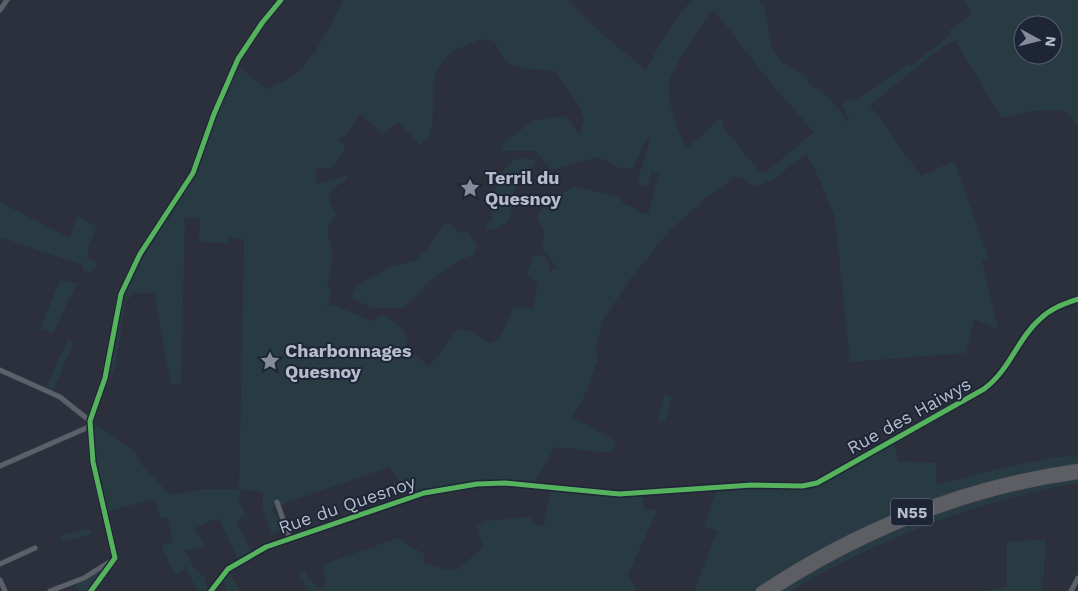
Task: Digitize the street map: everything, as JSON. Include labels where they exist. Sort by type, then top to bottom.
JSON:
[{"type":"highway","name":"N55","points":[[760,591],[817,556],[898,517],[941,501],[999,484],[1078,468]]},
{"type":"highway","name":"N55","points":[[773,591],[844,550],[910,520],[1000,491],[1078,475]]},
{"type":"street","points":[[0,10],[7,0]]},
{"type":"street","points":[[91,591],[115,559],[94,462],[91,423],[105,378],[117,308],[125,281],[193,173],[216,109],[238,59],[257,29],[281,0]]},
{"type":"street","name":"Rue des Haiwys","points":[[717,488],[802,486],[826,478],[984,390],[998,378],[1041,318],[1056,307],[1078,299]]},
{"type":"street","points":[[0,370],[60,397],[91,423]]},
{"type":"street","points":[[0,466],[91,423]]},
{"type":"street","name":"Rue du Quesnoy","points":[[211,591],[221,576],[232,566],[266,547],[424,493],[477,484],[521,483],[620,494],[717,488]]},
{"type":"street","points":[[277,502],[290,539]]},
{"type":"street","points":[[0,564],[36,548]]},
{"type":"street","points":[[50,591],[84,578],[115,559]]},
{"type":"street","points":[[1071,591],[1078,578]]},
{"type":"street","points":[[0,580],[4,591]]},
{"type":"shaded area","points":[[343,0],[567,0],[592,25],[646,70],[663,38],[691,0],[758,0],[764,6],[772,48],[783,63],[803,75],[813,87],[822,91],[841,112],[847,122],[850,120],[841,105],[850,99],[858,99],[910,63],[911,66],[951,34],[948,32],[972,13],[964,0],[1078,0],[1078,127],[1064,110],[1032,111],[1001,118],[956,41],[945,45],[870,105],[921,176],[954,161],[989,259],[982,261],[998,329],[974,319],[966,353],[850,362],[835,218],[821,182],[806,154],[775,178],[763,184],[752,186],[743,178],[733,177],[725,185],[703,199],[699,205],[671,229],[631,278],[603,320],[596,346],[598,360],[586,393],[572,417],[616,441],[612,453],[555,447],[533,484],[477,484],[411,497],[408,490],[389,467],[272,508],[282,526],[281,531],[272,534],[263,509],[263,493],[240,489],[239,501],[246,515],[236,522],[253,554],[239,561],[218,518],[195,528],[205,548],[184,550],[195,569],[206,578],[204,583],[208,587],[206,591],[198,591],[186,569],[175,575],[161,545],[173,542],[168,517],[160,518],[155,499],[105,512],[93,462],[90,421],[133,450],[142,465],[170,495],[205,489],[239,489],[244,239],[229,238],[229,243],[199,242],[200,218],[185,218],[181,383],[171,385],[154,293],[134,293],[125,303],[116,364],[96,413],[93,412],[105,378],[125,281],[188,181],[214,114],[238,66],[264,88],[263,90],[285,81],[298,72],[314,53],[327,33]],"holes":[[[714,10],[769,81],[814,132],[767,171],[761,173],[725,129],[721,118],[687,148],[680,134],[672,109],[669,93],[671,78],[688,46]],[[480,39],[494,41],[505,60],[513,65],[526,69],[558,72],[557,75],[578,104],[585,120],[579,134],[565,116],[535,120],[502,143],[502,151],[535,151],[552,170],[598,157],[620,168],[633,168],[648,137],[650,141],[637,182],[644,187],[648,185],[652,171],[659,174],[648,214],[641,213],[624,204],[620,197],[574,186],[547,203],[537,217],[544,231],[542,248],[557,268],[549,271],[549,262],[543,255],[533,256],[527,274],[538,283],[533,308],[514,306],[502,334],[491,343],[470,331],[457,330],[429,367],[406,347],[408,339],[400,327],[390,318],[382,315],[372,321],[331,304],[326,307],[332,291],[327,285],[332,257],[328,231],[329,226],[337,216],[329,200],[331,190],[345,181],[348,175],[316,185],[315,168],[330,169],[342,155],[345,145],[339,139],[346,135],[360,114],[383,134],[398,122],[420,145],[428,137],[431,128],[434,83],[442,62],[458,49]]]},
{"type":"shaded area","points":[[523,157],[534,160],[535,165],[521,177],[518,183],[509,221],[495,230],[484,228],[492,219],[493,195],[499,174],[514,160]]},
{"type":"shaded area","points":[[0,202],[69,238],[78,215],[97,227],[88,247],[90,248],[86,258],[98,263],[97,267],[92,272],[84,271],[82,265],[0,237]]},
{"type":"shaded area","points":[[448,222],[459,233],[468,232],[477,246],[474,255],[460,260],[435,276],[404,308],[374,308],[351,299],[357,285],[389,268],[415,260],[427,249],[443,224]]},
{"type":"shaded area","points":[[60,280],[77,283],[53,333],[40,329]]},
{"type":"shaded area","points":[[67,340],[74,342],[52,393],[45,390]]},
{"type":"shaded area","points":[[665,394],[672,397],[665,422],[657,420]]},
{"type":"shaded area","points":[[894,440],[898,461],[936,463],[937,485],[993,470],[1057,457],[1078,456],[1078,466],[997,481],[767,584],[756,591],[694,591],[717,531],[704,526],[717,488],[809,485]]},
{"type":"shaded area","points":[[1069,479],[1078,480],[1078,483],[1002,500],[965,511],[929,524],[858,555],[790,591],[777,591],[860,546],[924,517],[976,500]]},
{"type":"shaded area","points":[[551,487],[643,493],[644,510],[658,509],[628,575],[637,591],[309,591],[298,575],[304,571],[319,590],[326,584],[322,565],[397,538],[424,554],[424,563],[444,569],[457,570],[483,547],[476,524],[485,523],[485,521],[532,517],[532,524],[544,526]]},
{"type":"shaded area","points":[[89,529],[92,531],[90,535],[62,542],[60,535]]},
{"type":"shaded area","points":[[1045,539],[1046,558],[1044,560],[1044,576],[1041,580],[1043,591],[984,591],[1007,587],[1007,542]]},
{"type":"shaded area","points":[[107,566],[89,590],[80,591],[76,587],[76,582]]},
{"type":"shaded area","points":[[228,569],[240,591],[227,591],[223,578]]},
{"type":"cycle path","points":[[91,591],[115,558],[93,462],[90,421],[105,378],[121,294],[140,254],[193,173],[214,114],[238,59],[262,23],[281,0]]},
{"type":"cycle path","points":[[211,591],[228,569],[266,547],[424,493],[477,484],[505,483],[619,494],[752,485],[802,486],[817,483],[984,389],[1000,373],[1025,336],[1044,315],[1053,309],[1078,299]]},
{"type":"place","name":"Terril du Quesnoy","points":[[470,188]]},
{"type":"place","name":"Charbonnages Quesnoy","points":[[270,361]]}]
